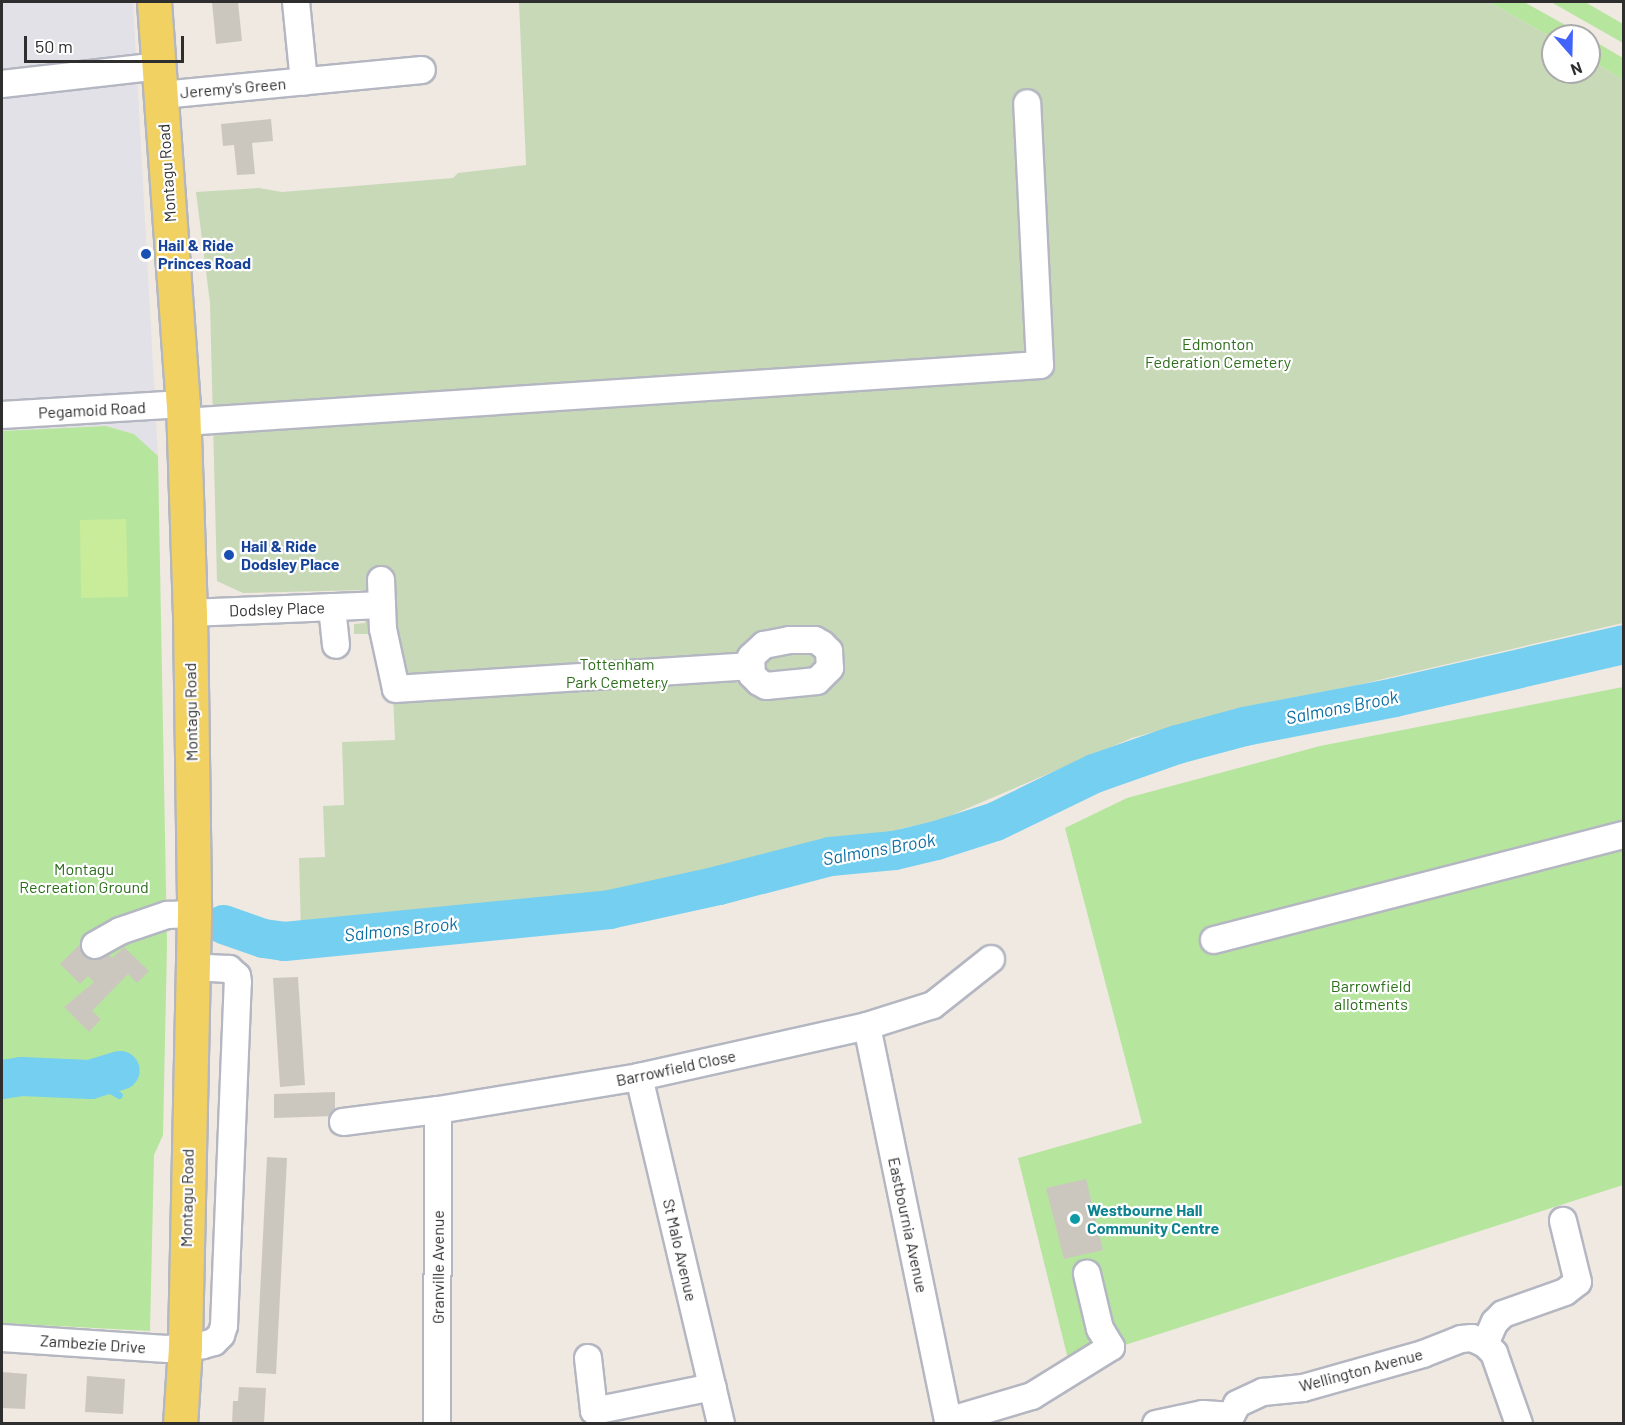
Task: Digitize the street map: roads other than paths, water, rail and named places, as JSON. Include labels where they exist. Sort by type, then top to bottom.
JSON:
[{"type":"main road","name":"Montagu Road","points":[[154,2],[184,413],[190,613],[194,914],[185,1347],[180,1424]]},
{"type":"street","name":"Jeremy's Green","points":[[296,2],[304,82]]},
{"type":"street","name":"Jeremy's Green","points":[[2,84],[161,81],[304,82],[422,70]]},
{"type":"street","name":"Pegamoid Road","points":[[2,415],[184,413],[1040,365],[1027,103]]},
{"type":"street","points":[[381,580],[373,606],[383,630],[396,688],[750,666]]},
{"type":"street","name":"Dodsley Place","points":[[190,613],[373,606]]},
{"type":"street","points":[[332,607],[336,645]]},
{"type":"street","points":[[1214,940],[1623,835]]},
{"type":"street","points":[[95,945],[120,931],[167,915],[194,914]]},
{"type":"street","name":"Barrowfield Close","points":[[343,1122],[438,1110],[639,1077],[867,1026],[933,1005],[991,959]]},
{"type":"street","name":"Zambezie Drive","points":[[2,1338],[167,1349],[214,1342],[221,1335],[224,1326],[238,982],[237,976],[229,969],[192,968]]},
{"type":"street","name":"Eastbournia Avenue","points":[[867,1026],[949,1422]]},
{"type":"street","name":"St Malo Avenue","points":[[639,1077],[721,1424]]},
{"type":"street","name":"Granville Avenue","points":[[437,1424],[438,1110]]},
{"type":"street","points":[[1519,1424],[1502,1370],[1494,1353],[1478,1341],[1503,1314],[1565,1292],[1578,1282],[1563,1221]]},
{"type":"street","points":[[949,1422],[1032,1396],[1111,1347],[1100,1329],[1087,1274]]},
{"type":"street","name":"Wellington Avenue","points":[[1228,1420],[1237,1404],[1263,1392],[1304,1388],[1424,1354],[1461,1339],[1478,1341]]},
{"type":"street","points":[[588,1358],[594,1411],[713,1388]]},
{"type":"street","points":[[1156,1424],[1203,1414],[1228,1420]]},
{"type":"waterway","name":"Salmons Brook","points":[[223,924],[263,938],[284,941],[609,909],[718,885],[830,856],[894,850],[936,840],[995,821],[1094,773],[1177,744],[1244,726],[1394,697],[1624,644]]},
{"type":"waterway","name":"Salmons Brook","points":[[2,1079],[21,1076],[90,1079],[120,1070]]},
{"type":"waterway","points":[[90,1079],[119,1095]]},
{"type":"place","name":"Hail & Ride Princes Road","points":[[146,254]]},
{"type":"place","name":"Hail & Ride Dodsley Place","points":[[229,555]]},
{"type":"place","name":"Westbourne Hall Community Centre","points":[[1075,1219]]},
{"type":"park label","name":"Edmonton Federation Cemetery","points":[[1218,353]]},
{"type":"park label","name":"Tottenham Park Cemetery","points":[[617,673]]},
{"type":"park label","name":"Montagu Recreation Ground","points":[[84,878]]},
{"type":"park label","name":"Barrowfield allotments","points":[[1371,995]]}]
